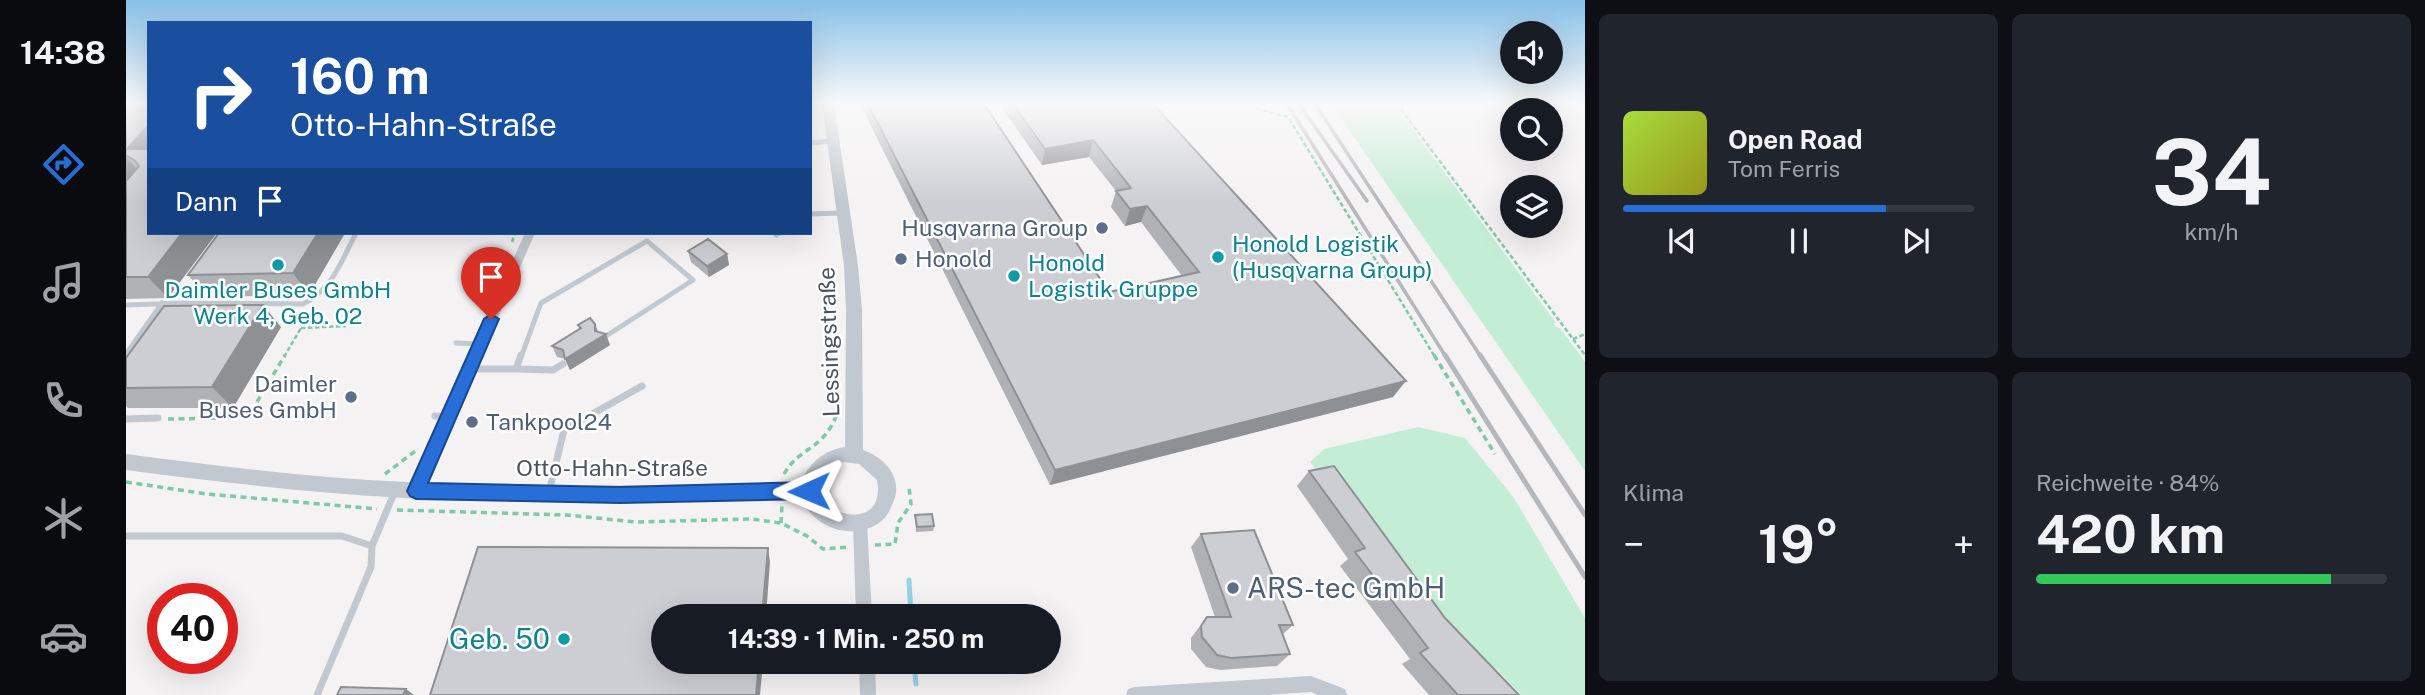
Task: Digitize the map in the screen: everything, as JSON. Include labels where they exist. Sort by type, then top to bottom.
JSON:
[{"type":"street","name":"Lessingstraße","points":[[832,136],[854,310],[854,454]]},
{"type":"street","points":[[416,491],[441,416],[469,369],[529,235]]},
{"type":"street","points":[[854,454],[875,463],[882,470],[888,488],[885,503],[878,513],[860,523],[841,523],[818,512],[811,502],[809,491],[814,471],[822,463],[832,457],[854,454]]},
{"type":"street","name":"Otto-Hahn-Straße","points":[[126,462],[242,478],[416,491],[548,494],[809,491]]},
{"type":"street","points":[[860,523],[863,604]]},
{"type":"street","points":[[867,674],[868,695]]},
{"type":"street","points":[[1133,695],[1311,684],[1339,695]]},
{"type":"lane","points":[[812,143],[833,141]]},
{"type":"lane","points":[[812,214],[844,213]]},
{"type":"lane","points":[[126,305],[303,304],[314,300],[323,292],[355,235]]},
{"type":"lane","points":[[516,369],[541,303],[648,241],[693,280],[603,338]]},
{"type":"lane","points":[[183,303],[206,273]]},
{"type":"lane","points":[[126,354],[162,303]]},
{"type":"lane","points":[[456,343],[480,344]]},
{"type":"lane","points":[[469,369],[553,370],[563,364]]},
{"type":"lane","points":[[548,494],[565,430],[642,386]]},
{"type":"lane","points":[[126,419],[158,418]]},
{"type":"lane","points":[[317,695],[371,567],[372,546],[387,509],[386,489]]},
{"type":"lane","points":[[126,536],[342,536],[372,546]]},
{"type":"path","points":[[1300,136],[1495,454]]},
{"type":"path","points":[[1422,136],[1585,355]]},
{"type":"path","points":[[511,246],[514,235]]},
{"type":"path","points":[[158,418],[215,419],[244,413],[254,407],[301,328],[303,304]]},
{"type":"path","points":[[301,328],[346,326]]},
{"type":"path","points":[[1573,339],[1585,334]]},
{"type":"path","points":[[781,523],[784,472],[791,461],[817,447],[830,435],[838,403]]},
{"type":"path","points":[[368,508],[386,489],[386,471],[418,449],[441,416]]},
{"type":"path","points":[[126,482],[207,494],[368,508],[567,515],[636,522],[751,519],[781,523],[807,536],[822,549]]},
{"type":"path","points":[[895,544],[896,527],[901,514],[911,504],[909,487]]},
{"type":"green space","points":[[1353,136],[1418,136],[1556,323],[1553,323],[1560,328],[1585,362],[1585,471]]},
{"type":"green space","points":[[1418,427],[1465,438],[1514,498],[1585,618],[1585,695],[1521,695],[1497,669],[1465,658],[1429,623],[1310,462],[1324,449]]},
{"type":"building","points":[[126,136],[139,136],[127,149],[147,149],[147,235],[180,235],[148,277],[126,277],[126,181],[139,166],[126,155]]},
{"type":"building","points":[[885,136],[1006,136],[1109,292],[1199,272],[1147,206],[1130,209],[1116,191],[1131,188],[1093,140],[1045,149],[1036,136],[1183,136],[1406,381],[1055,470]]},
{"type":"building","points":[[218,235],[317,235],[293,273],[188,275]]},
{"type":"building","points":[[708,239],[727,254],[707,266],[688,251]]},
{"type":"building","points":[[263,305],[212,387],[126,388],[126,358],[164,306]]},
{"type":"building","points":[[590,318],[595,324],[595,331],[606,334],[565,359],[563,350],[552,346],[581,328],[578,325]]},
{"type":"building","points":[[1334,466],[1445,618],[1519,695],[1458,695],[1420,653],[1428,648],[1355,552],[1365,548],[1309,471]]},
{"type":"building","points":[[932,514],[934,526],[917,527],[915,515]]},
{"type":"building","name":"ARS-tec GmbH","points":[[1254,530],[1293,625],[1279,625],[1290,654],[1231,658],[1217,655],[1202,637],[1201,626],[1207,617],[1231,617],[1201,534]]},
{"type":"building","name":"Geb. 50","points":[[478,547],[768,548],[763,604],[651,604],[651,674],[758,674],[756,695],[430,695]]},
{"type":"building","points":[[341,687],[406,689],[403,695],[337,695]]},
{"type":"waterway","points":[[909,580],[910,604]]},
{"type":"waterway","points":[[915,674],[916,684]]},
{"type":"railway","points":[[1307,136],[1446,357]]},
{"type":"railway","points":[[1322,136],[1367,201]]},
{"type":"railway","points":[[1336,136],[1481,357]]},
{"type":"railway","points":[[1445,355],[1585,577]]},
{"type":"railway","points":[[1480,355],[1585,515]]},
{"type":"place","name":"Husqvarna Group","points":[[1102,228]]},
{"type":"place","name":"Honold Logistik (Husqvarna Group)","points":[[1218,257]]},
{"type":"place","name":"Honold","points":[[901,259]]},
{"type":"place","name":"Daimler Buses GmbH Werk 4, Geb. 02","points":[[278,265]]},
{"type":"place","name":"Honold Logistik Gruppe","points":[[1014,276]]},
{"type":"place","name":"Daimler Buses GmbH","points":[[351,397]]},
{"type":"place","name":"Tankpool24","points":[[472,422]]},
{"type":"place","name":"ARS-tec GmbH","points":[[1233,588]]},
{"type":"place","name":"Geb. 50","points":[[564,639]]},
{"type":"route","points":[[491,319],[416,491],[620,495],[809,491]]}]
